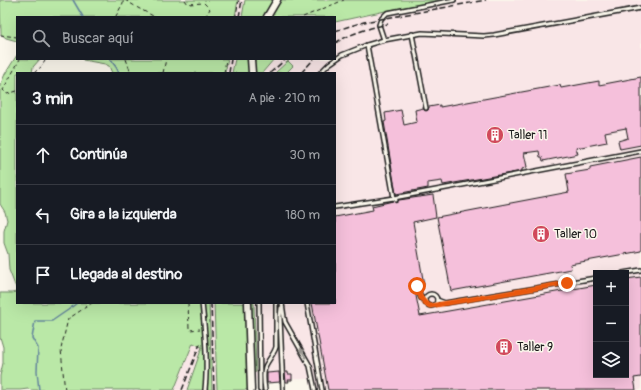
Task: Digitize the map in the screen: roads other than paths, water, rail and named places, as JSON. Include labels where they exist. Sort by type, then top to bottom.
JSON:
[{"type":"street","points":[[268,16],[278,0]]},
{"type":"street","points":[[251,60],[252,72]]},
{"type":"street","points":[[248,304],[251,390]]},
{"type":"lane","points":[[384,40],[378,25],[387,13],[454,0]]},
{"type":"lane","points":[[336,59],[342,55],[367,45],[412,34],[422,33],[489,36],[641,8]]},
{"type":"lane","points":[[412,34],[426,108]]},
{"type":"lane","points":[[367,45],[395,199]]},
{"type":"lane","points":[[321,72],[335,60]]},
{"type":"lane","points":[[336,207],[395,199],[641,151]]},
{"type":"lane","points":[[629,272],[641,270]]},
{"type":"lane","points":[[417,286],[421,298],[428,305],[432,306],[593,279]]},
{"type":"lane","points":[[425,301],[425,297],[430,294],[434,294],[437,300],[445,303]]},
{"type":"lane","points":[[434,305],[436,304],[437,300]]},
{"type":"lane","points":[[202,304],[206,368],[205,390]]},
{"type":"lane","points":[[259,304],[260,390]]},
{"type":"lane","points":[[264,390],[265,367],[276,347],[276,304]]},
{"type":"lane","points":[[281,304],[280,317],[283,389]]},
{"type":"lane","points":[[281,304],[285,322],[310,366],[315,390]]},
{"type":"lane","points":[[307,304],[322,390]]},
{"type":"waterway","points":[[73,0],[82,16]]},
{"type":"waterway","points":[[111,60],[118,72]]},
{"type":"waterway","points":[[39,390],[37,371],[38,348],[32,338],[35,321],[52,321],[76,304]]},
{"type":"railway","points":[[239,16],[242,0]]},
{"type":"railway","points":[[336,31],[364,22],[486,0]]},
{"type":"railway","points":[[336,42],[361,31],[388,24]]},
{"type":"railway","points":[[229,72],[231,60]]},
{"type":"railway","points":[[271,72],[285,60]]},
{"type":"railway","points":[[302,72],[313,60]]},
{"type":"railway","points":[[211,304],[214,390]]},
{"type":"railway","points":[[182,390],[200,344]]},
{"type":"place","name":"Taller 11","points":[[495,135]]},
{"type":"place","name":"Taller 10","points":[[541,234]]},
{"type":"place","name":"Taller 9","points":[[504,347]]}]
